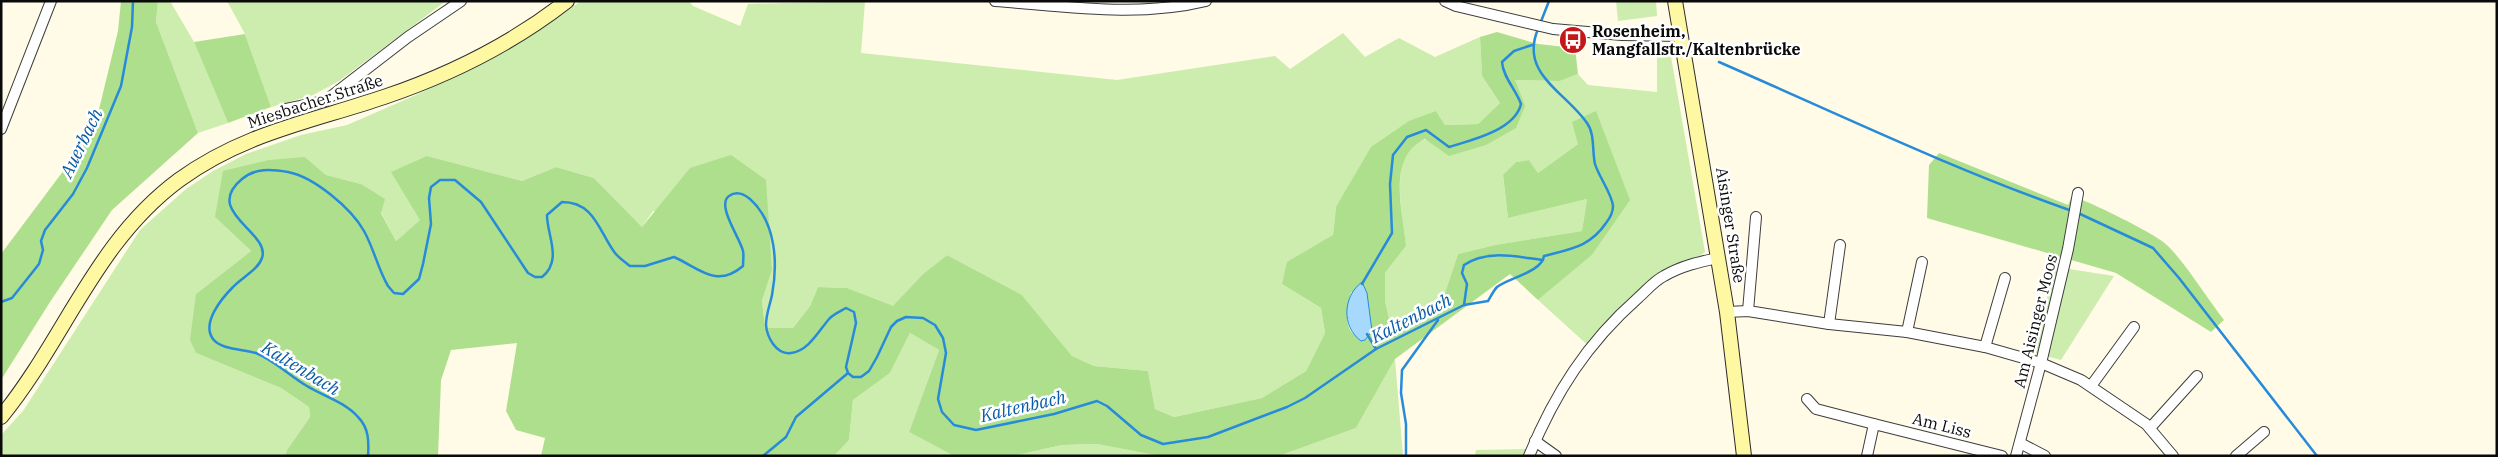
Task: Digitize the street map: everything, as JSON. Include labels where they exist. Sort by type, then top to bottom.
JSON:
[{"type":"main road","name":"Miesbacher Straße","points":[[1,417],[41,362],[106,255],[144,210],[179,180],[208,160],[250,139],[386,97],[472,61],[514,37],[567,1]]},
{"type":"main road","name":"Aisinger Straße","points":[[1675,1],[1727,312],[1744,456]]},
{"type":"street","points":[[286,109],[324,100],[460,1]]},
{"type":"street","points":[[995,1],[1125,10],[1158,10],[1206,1]]},
{"type":"street","points":[[1445,1],[1456,6],[1553,29],[1622,35],[1680,36]]},
{"type":"street","points":[[1,129],[48,3]]},
{"type":"street","name":"Am Aisinger Moos","points":[[2016,456],[2041,363],[2074,219],[2078,193]]},
{"type":"street","points":[[1748,311],[1756,217]]},
{"type":"street","points":[[1829,324],[1840,245]]},
{"type":"street","points":[[1529,456],[1552,403],[1582,356],[1619,315],[1662,276],[1686,265],[1718,258]]},
{"type":"street","points":[[1907,332],[1922,262]]},
{"type":"street","points":[[1986,347],[2006,278]]},
{"type":"street","points":[[1727,312],[1748,311],[1829,324],[1907,332],[1986,347],[2041,363],[2081,380],[2150,428],[2173,456]]},
{"type":"street","points":[[2090,386],[2134,327]]},
{"type":"street","points":[[2150,428],[2197,376]]},
{"type":"street","name":"Am Liss","points":[[1807,399],[1816,409],[2002,456]]},
{"type":"street","points":[[1867,456],[1874,424]]},
{"type":"street","points":[[2236,456],[2264,432]]},
{"type":"street","points":[[1535,441],[1556,456]]},
{"type":"street","points":[[2020,443],[2045,456]]},
{"type":"green space","points":[[121,1],[158,1],[156,22],[198,133],[112,210],[50,302],[1,380],[1,254],[94,130],[118,31]]},
{"type":"green space","points":[[158,1],[170,1],[194,42],[228,123],[198,133],[156,22]]},
{"type":"green space","points":[[227,1],[446,1],[339,81],[313,95],[271,107],[245,34]]},
{"type":"green space","points":[[581,1],[689,1],[693,6],[740,26],[748,4],[865,1],[861,53],[1117,80],[1275,56],[1290,69],[1343,33],[1365,57],[1399,38],[1435,57],[1480,37],[1482,76],[1500,103],[1478,124],[1445,125],[1436,111],[1336,207],[1333,235],[1282,284],[1321,308],[1325,333],[1306,371],[1262,398],[1174,417],[1155,409],[1148,371],[1094,366],[1072,356],[1022,295],[947,255],[923,274],[893,307],[847,288],[818,287],[810,306],[793,328],[765,328],[762,301],[772,270],[768,227],[653,211],[642,227],[594,178],[556,167],[522,181],[427,156],[420,220],[396,241],[381,212],[361,184],[326,175],[305,157],[215,217],[251,251],[196,294],[196,353],[281,388],[309,407],[310,417],[287,450],[285,456],[1,456],[1,435],[23,411],[140,230],[186,189],[213,171],[246,154],[301,135],[347,125],[416,95],[488,60]]},
{"type":"green space","points":[[1616,1],[1656,1],[1657,16],[1618,21]]},
{"type":"green space","points":[[1497,32],[1538,44],[1575,48],[1578,74],[1560,81],[1515,80],[1525,106],[1516,128],[1486,145],[1449,156],[1425,139],[1413,147],[1405,159],[1401,172],[1400,186],[1400,202],[1406,246],[1385,273],[1385,301],[1393,336],[1438,314],[1458,254],[1495,245],[1582,231],[1587,199],[1508,218],[1503,175],[1516,162],[1529,160],[1538,173],[1578,144],[1572,122],[1596,111],[1630,200],[1592,255],[1538,300],[1510,274],[1395,359],[1356,428],[1279,456],[1160,456],[1097,444],[1062,445],[1013,456],[954,456],[909,432],[939,350],[910,333],[890,373],[853,400],[849,440],[834,456],[541,456],[545,438],[516,430],[506,411],[517,343],[451,350],[441,380],[438,456],[285,456],[287,450],[310,417],[309,407],[281,388],[196,353],[190,340],[196,294],[251,251],[215,217],[223,171],[269,160],[305,157],[326,175],[361,184],[385,199],[381,213],[396,241],[420,220],[391,172],[427,156],[522,181],[556,167],[594,178],[642,227],[690,168],[731,155],[766,180],[772,270],[762,301],[765,328],[793,328],[810,306],[818,287],[847,288],[893,306],[923,274],[947,255],[1022,295],[1072,356],[1094,366],[1148,371],[1155,409],[1174,417],[1262,398],[1306,371],[1325,333],[1321,308],[1282,284],[1287,262],[1333,235],[1336,207],[1371,147],[1409,121],[1436,111],[1445,125],[1478,124],[1500,103],[1482,76],[1480,37]],"holes":[[[1351,292],[1368,313],[1372,331],[1365,340],[1357,337],[1349,327],[1348,314]]]},
{"type":"green space","points":[[245,34],[271,107],[228,123],[194,42]]},
{"type":"green space","points":[[1657,50],[1670,51],[1705,252],[1654,289],[1592,349],[1538,300],[1592,255],[1629,200],[1578,144],[1538,173],[1529,160],[1516,162],[1503,176],[1508,218],[1587,199],[1582,231],[1495,245],[1458,254],[1438,314],[1393,336],[1385,301],[1385,273],[1406,246],[1400,186],[1401,170],[1405,157],[1412,146],[1429,139],[1486,145],[1515,80],[1560,81],[1578,74],[1588,85],[1657,92]]},
{"type":"green space","points":[[1939,153],[2068,205],[2072,196],[2080,199],[2122,218],[2151,234],[2175,253],[2224,320],[2211,332],[2116,273],[1927,218],[1929,165]]},
{"type":"green space","points":[[2056,267],[2114,276],[2061,360],[2031,352]]},
{"type":"green space","points":[[910,333],[939,350],[909,432],[954,456],[834,456],[849,440],[853,400],[890,373]]},
{"type":"green space","points":[[1395,359],[1403,456],[1279,456],[1356,428]]},
{"type":"green space","points":[[1097,444],[1160,456],[1013,456],[1062,445]]},
{"type":"green space","points":[[1531,449],[1528,456],[1475,456],[1476,450]]},
{"type":"water","points":[[1362,282],[1367,293],[1372,331],[1365,340],[1361,341],[1350,327],[1347,311],[1351,295]]},
{"type":"waterway","name":"Auerbach","points":[[1,302],[12,298],[39,264],[43,250],[41,241],[45,230],[73,194],[87,168],[121,86],[132,27],[133,1]]},
{"type":"waterway","name":"Kaltenbach","points":[[1540,24],[1549,1]]},
{"type":"waterway","name":"Kaltenbach","points":[[368,456],[366,430],[362,421],[353,412],[294,378],[263,356],[221,345],[213,339],[210,333],[211,318],[214,311],[228,292],[249,274],[262,258],[262,248],[257,239],[233,212],[230,202],[232,191],[247,175],[269,170],[288,172],[309,180],[331,195],[350,213],[364,231],[388,286],[394,293],[403,294],[419,279],[431,224],[429,198],[431,187],[440,180],[455,180],[481,202],[528,273],[535,277],[542,277],[552,263],[553,255],[547,215],[562,202],[573,203],[589,213],[615,253],[630,266],[645,266],[674,257],[708,274],[724,276],[733,273],[743,266],[743,253],[725,207],[729,196],[737,193],[750,199],[759,208],[770,231],[775,257],[775,270],[766,325],[770,340],[781,351],[791,353],[803,348],[830,318],[846,308],[854,312],[856,323],[846,367],[848,373],[853,377],[861,377],[869,371],[891,327],[897,321],[906,317],[923,318],[935,325],[943,338],[946,353],[938,399],[942,412],[954,425],[976,430],[1054,414],[1097,401],[1107,406],[1141,435],[1163,444],[1208,437],[1287,407],[1305,398],[1376,349],[1464,305],[1488,301],[1497,287],[1531,270],[1542,262],[1544,256],[1579,246],[1600,231],[1610,217],[1613,206],[1595,164],[1590,127],[1540,70],[1535,58],[1534,45],[1538,29]]},
{"type":"waterway","points":[[1362,284],[1392,233],[1390,184],[1393,155],[1407,137],[1426,130],[1449,147],[1491,133],[1510,121],[1517,113],[1521,104],[1505,73],[1502,62],[1514,51],[1532,45]]},
{"type":"waterway","points":[[1719,62],[1938,159],[2072,211]]},
{"type":"waterway","points":[[2078,213],[2153,248],[2179,278],[2317,456]]},
{"type":"waterway","points":[[1464,305],[1467,284],[1462,273],[1464,265],[1482,257],[1502,255],[1543,260]]},
{"type":"waterway","points":[[1406,456],[1406,424],[1401,393],[1402,370],[1438,320]]},
{"type":"waterway","points":[[1367,334],[1376,349]]},
{"type":"waterway","points":[[763,456],[786,437],[796,417],[848,373]]},
{"type":"place","name":"Rosenheim, Mangfallstr./Kaltenbrücke","points":[[1573,40]]}]
